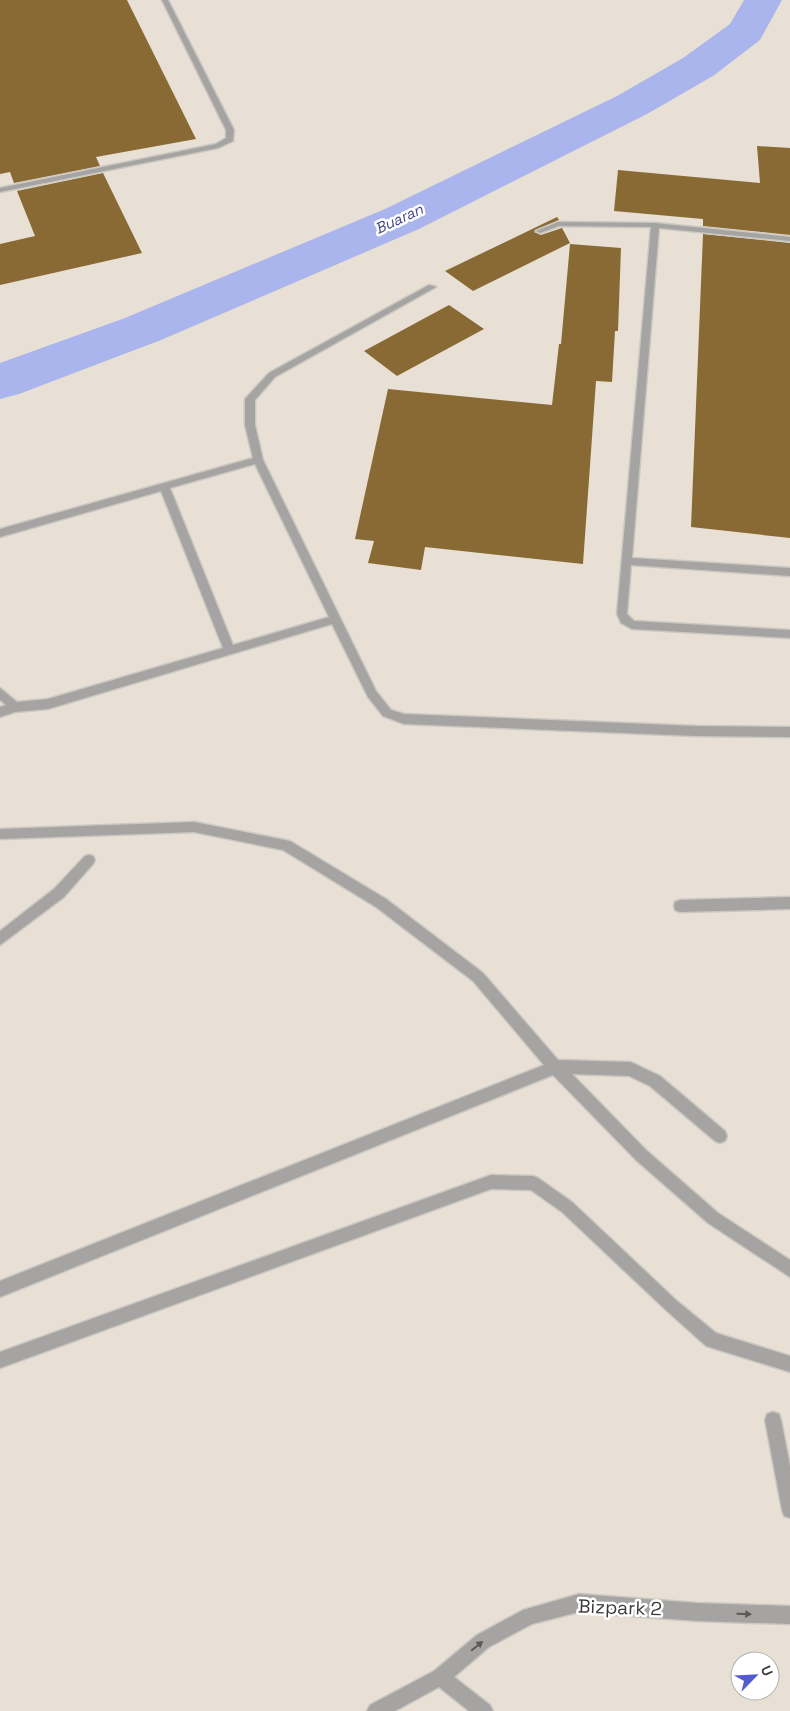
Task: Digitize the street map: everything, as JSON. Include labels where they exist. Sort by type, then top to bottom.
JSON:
[{"type":"lane","points":[[0,190],[218,146],[230,139],[230,130],[165,0]]},
{"type":"lane","points":[[540,231],[558,224],[655,225],[790,239]]},
{"type":"lane","points":[[655,225],[622,614],[625,620],[632,625],[790,634]]},
{"type":"lane","points":[[432,287],[272,375],[250,400],[250,425],[258,460],[372,694],[388,713],[404,719],[696,731],[790,732]]},
{"type":"lane","points":[[0,533],[258,460]]},
{"type":"lane","points":[[165,487],[229,650]]},
{"type":"lane","points":[[627,561],[790,572]]},
{"type":"lane","points":[[0,712],[15,707],[58,701],[335,618]]},
{"type":"lane","points":[[0,693],[15,707]]},
{"type":"lane","points":[[0,834],[194,827],[286,845],[381,903],[478,977],[555,1066],[641,1155],[713,1218],[790,1269]]},
{"type":"lane","points":[[0,939],[60,893],[89,860]]},
{"type":"lane","points":[[680,906],[790,903]]},
{"type":"lane","points":[[0,1289],[555,1066],[630,1069],[655,1080],[720,1136]]},
{"type":"lane","points":[[0,1360],[490,1182],[533,1184],[567,1207],[672,1306],[712,1340],[790,1364]]},
{"type":"lane","points":[[773,1420],[790,1510]]},
{"type":"lane","name":"Bizpark 2","points":[[376,1711],[440,1677],[490,1637],[529,1616],[579,1602],[697,1612],[790,1615]]},
{"type":"lane","points":[[440,1677],[484,1711]]},
{"type":"shaded area","points":[[0,0],[790,0],[790,1711],[0,1711]]},
{"type":"building","points":[[0,0],[127,0],[196,139],[96,157],[100,166],[14,183],[10,172],[0,174]]},
{"type":"building","points":[[757,146],[790,148],[790,235],[703,226],[703,219],[614,211],[618,170],[760,183]]},
{"type":"building","points":[[103,173],[142,253],[0,285],[0,244],[35,236],[17,191]]},
{"type":"building","points":[[557,217],[559,220],[534,232],[541,235],[562,228],[570,243],[473,291],[445,271]]},
{"type":"building","points":[[703,234],[790,243],[790,538],[691,527]]},
{"type":"building","points":[[570,244],[621,248],[618,331],[615,331],[612,382],[596,381],[583,564],[425,547],[421,570],[368,563],[374,541],[355,539],[388,389],[552,405],[559,344],[561,344]]},
{"type":"building","points":[[449,305],[484,329],[397,376],[364,351]]},
{"type":"waterway","name":"Buaran","points":[[0,382],[143,329],[402,219],[632,105],[698,67],[746,31],[763,0]]}]
